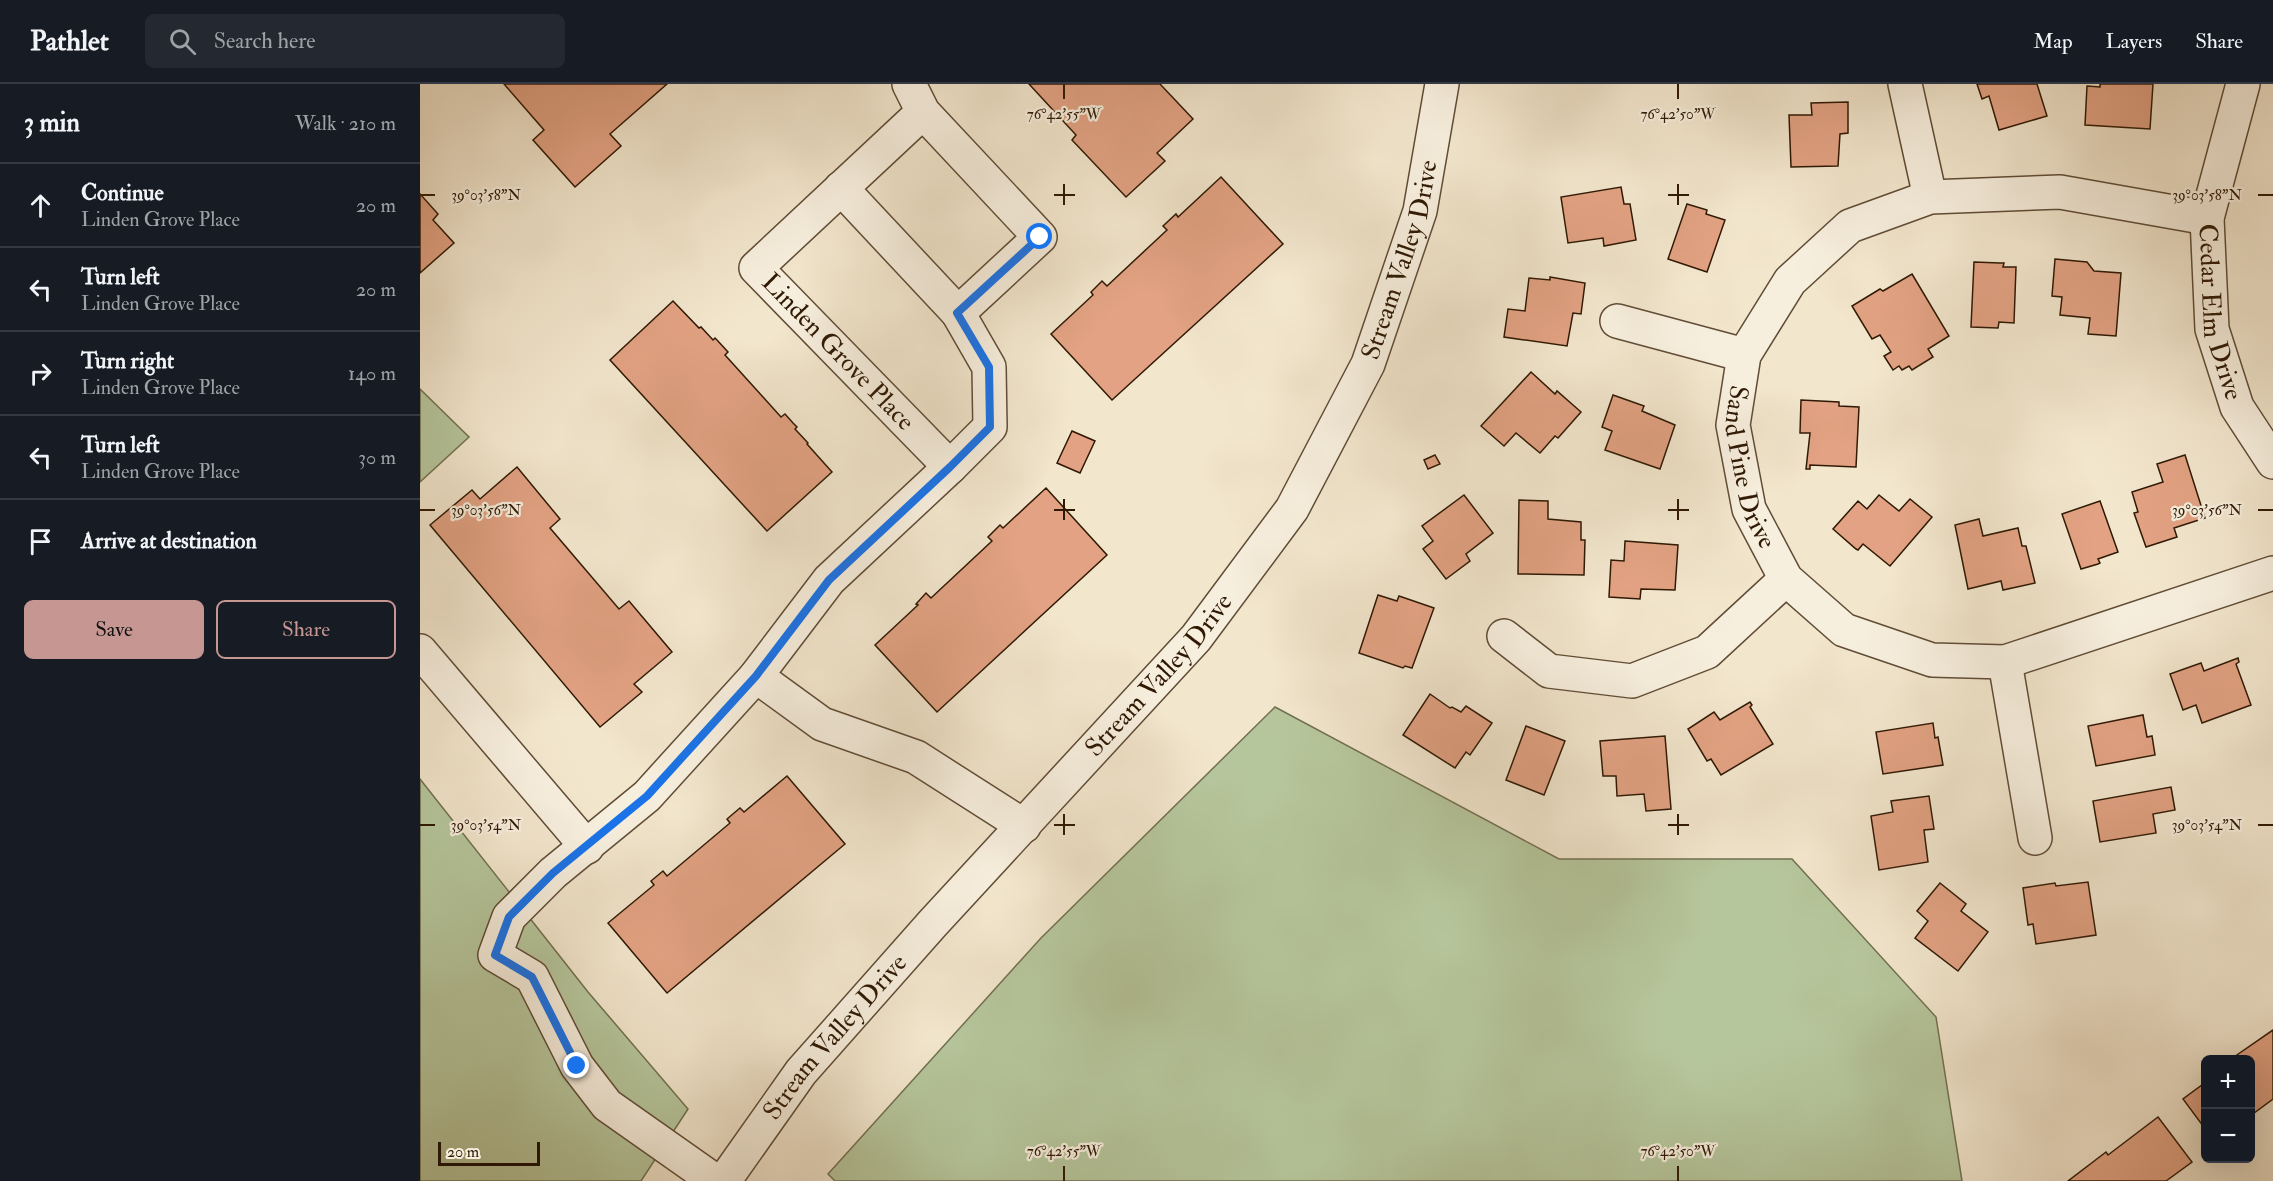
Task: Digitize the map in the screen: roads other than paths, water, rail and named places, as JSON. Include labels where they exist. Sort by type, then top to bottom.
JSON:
[{"type":"street","name":"Stream Valley Drive","points":[[724,1181],[801,1072],[933,923],[1196,638],[1292,509],[1368,364],[1420,211],[1442,84]]},
{"type":"street","points":[[1905,84],[1930,197]]},
{"type":"street","name":"Cedar Elm Drive","points":[[2242,84],[2207,218],[2212,329],[2237,407],[2273,462]]},
{"type":"street","name":"Linden Grove Place","points":[[950,467],[756,268],[841,188],[916,98],[1040,237],[957,313]]},
{"type":"street","points":[[715,1181],[607,1105],[577,1066],[532,977],[495,955],[509,917],[553,873],[647,796],[756,676],[829,580],[990,427],[989,367],[957,313],[841,188]]},
{"type":"street","name":"Sand Pine Drive","points":[[2207,218],[2060,192],[1930,197],[1850,226],[1790,281],[1744,355],[1733,425],[1749,509],[1786,579],[1844,630],[1932,660],[2005,663],[2273,573]]},
{"type":"street","points":[[1617,321],[1744,355]]},
{"type":"street","points":[[1504,636],[1549,671],[1632,681],[1707,652],[1786,579]]},
{"type":"street","points":[[420,651],[586,847]]},
{"type":"street","points":[[2005,663],[2035,838]]},
{"type":"street","points":[[756,676],[822,724],[916,757],[1024,826]]}]
